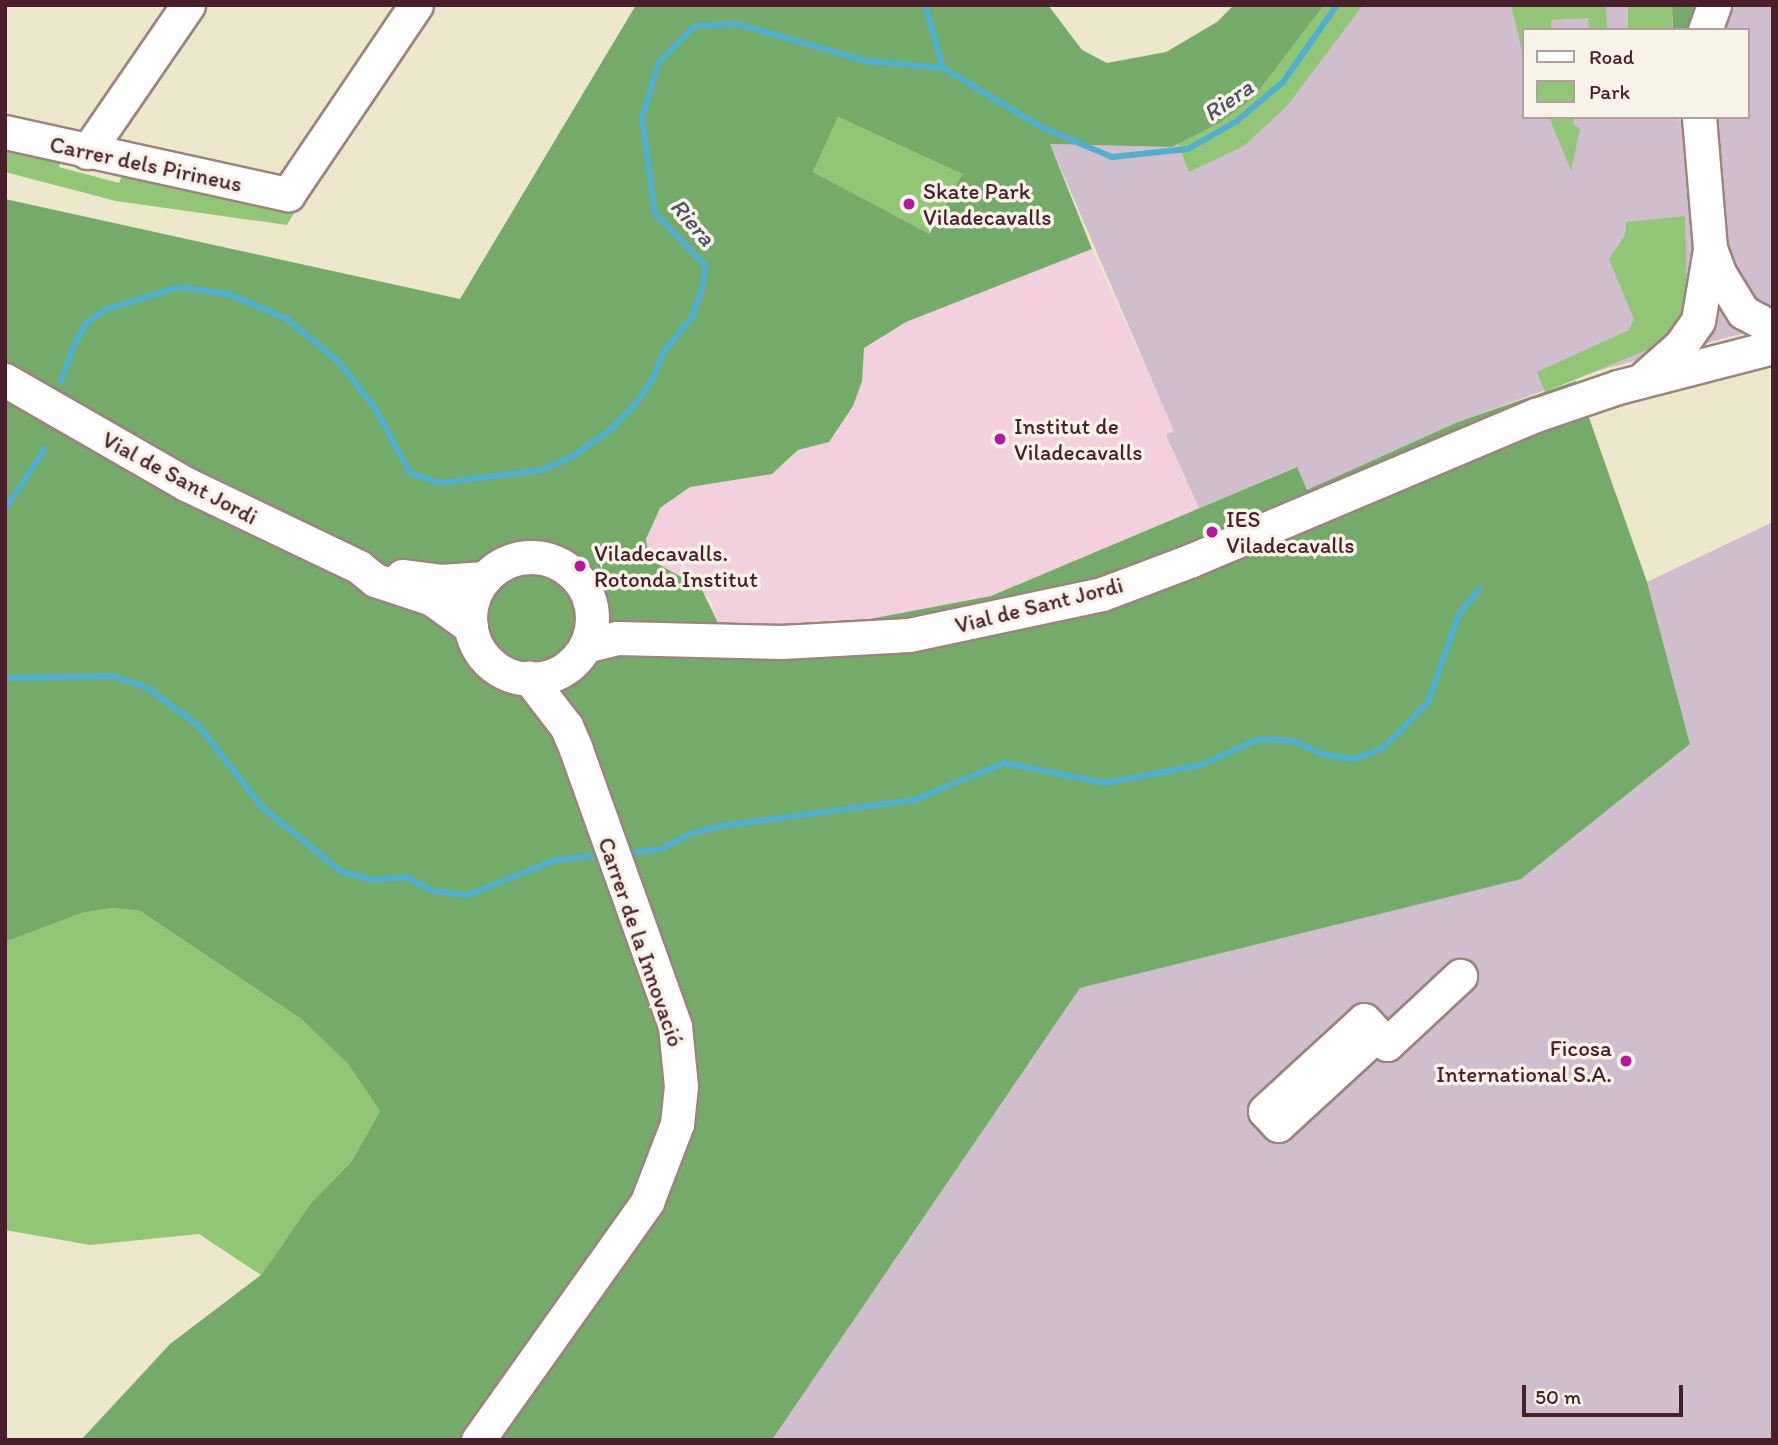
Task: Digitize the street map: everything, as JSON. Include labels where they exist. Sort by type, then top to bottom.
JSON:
[{"type":"street","points":[[87,152],[188,5]]},
{"type":"street","name":"Carrer dels Pirineus","points":[[5,132],[288,194],[416,5]]},
{"type":"street","points":[[1706,28],[1714,5]]},
{"type":"street","points":[[1638,382],[1681,345],[1698,321],[1710,248],[1699,119]]},
{"type":"street","points":[[1710,248],[1724,283],[1743,312],[1773,328]]},
{"type":"street","name":"Vial de Sant Jordi","points":[[575,657],[599,639],[643,642],[654,637],[782,642],[909,635],[1102,594],[1270,528],[1456,446],[1638,382],[1773,348]]},
{"type":"street","name":"Vial de Sant Jordi","points":[[5,380],[187,484],[359,567]]},
{"type":"street","points":[[359,567],[379,567],[407,578],[441,581],[485,578],[512,560],[544,558],[573,574],[588,597],[654,637]]},
{"type":"street","points":[[359,567],[375,580],[442,605],[471,627]]},
{"type":"street","points":[[485,578],[472,605],[471,627],[477,645],[494,666],[529,678],[575,657],[591,626],[588,597]]},
{"type":"street","name":"Carrer de la Innovació","points":[[565,726],[575,657]]},
{"type":"street","name":"Carrer de la Innovació","points":[[478,1440],[647,1202],[677,1124],[681,1055],[675,1026],[565,726],[529,678]]},
{"type":"street","points":[[1377,1034],[1387,1044],[1460,976]]},
{"type":"shaded area","points":[[1324,5],[1672,5],[1673,28],[1522,28],[1522,119],[1678,119],[1678,122],[1679,119],[1750,119],[1750,28],[1691,28],[1698,5],[1773,5],[1773,326],[1600,370],[1458,422],[1306,491],[1296,467],[1199,508],[1166,435],[1174,431],[1050,144],[1172,147],[1254,97]]},
{"type":"shaded area","name":"Institut de Viladecavalls","points":[[1092,249],[1175,431],[1166,436],[1199,508],[991,596],[854,622],[719,625],[710,598],[649,559],[646,539],[660,508],[690,487],[749,478],[785,465],[798,450],[829,442],[862,381],[864,348],[906,322]]},
{"type":"shaded area","points":[[1773,522],[1773,1440],[772,1440],[1080,988],[1521,878],[1690,744],[1647,582]]},
{"type":"green space","points":[[636,5],[1048,5],[1082,50],[1107,63],[1166,52],[1217,22],[1234,5],[1324,5],[1254,97],[1221,122],[1172,147],[1050,144],[1092,249],[906,322],[864,348],[862,381],[853,406],[829,442],[798,450],[772,474],[690,487],[660,508],[646,539],[649,559],[701,588],[719,625],[854,622],[991,596],[1297,467],[1307,490],[1458,422],[1576,381],[1647,582],[1690,744],[1521,879],[1080,988],[772,1440],[81,1440],[170,1344],[261,1275],[311,1203],[351,1162],[380,1111],[348,1064],[301,1019],[140,911],[112,908],[82,913],[5,942],[5,199],[460,299]],"holes":[[[838,117],[962,174],[929,234],[813,172]]]},
{"type":"green space","points":[[1324,5],[1363,5],[1287,106],[1244,146],[1189,172],[1178,144],[1221,122],[1254,97]]},
{"type":"green space","points":[[1511,5],[1606,5],[1607,28],[1589,28],[1588,18],[1551,20],[1551,28],[1522,28],[1522,51]]},
{"type":"green space","points":[[1628,5],[1672,5],[1672,28],[1628,28]]},
{"type":"green space","points":[[1672,5],[1698,5],[1691,28],[1673,28]]},
{"type":"green space","name":"Skate Park Viladecavalls","points":[[838,117],[962,174],[928,235],[813,172]]},
{"type":"green space","points":[[1550,119],[1573,119],[1574,125],[1580,129],[1571,171]]},
{"type":"green space","points":[[5,145],[61,157],[59,167],[119,183],[123,173],[296,210],[287,225],[116,201],[5,172]]},
{"type":"green space","points":[[1685,216],[1687,297],[1675,326],[1647,350],[1545,392],[1537,372],[1629,330],[1634,319],[1609,259],[1625,235],[1626,222]]},
{"type":"green space","points":[[112,908],[140,911],[301,1019],[348,1064],[380,1111],[351,1162],[311,1203],[261,1275],[199,1234],[90,1245],[5,1230],[5,942],[82,913]]},
{"type":"waterway","points":[[925,5],[943,68]]},
{"type":"waterway","name":"Riera","points":[[61,381],[75,343],[86,324],[104,310],[179,287],[229,294],[287,319],[339,362],[375,408],[410,473],[440,483],[542,470],[573,456],[610,430],[637,402],[653,378],[664,351],[692,317],[703,285],[705,265],[655,213],[642,118],[659,62],[695,26],[738,24],[866,61],[943,68],[1043,128],[1112,157],[1188,149],[1237,121],[1283,82],[1337,5]]},
{"type":"waterway","points":[[5,509],[45,449]]},
{"type":"waterway","points":[[625,853],[662,849],[689,834],[721,826],[914,800],[1004,763],[1105,783],[1201,765],[1259,739],[1293,741],[1322,754],[1355,759],[1384,747],[1428,702],[1459,614],[1479,589]]},
{"type":"waterway","points":[[5,678],[112,676],[146,687],[199,726],[262,807],[342,872],[373,880],[406,877],[434,891],[468,895],[555,860],[604,855]]},
{"type":"place","name":"Skate Park Viladecavalls","points":[[909,204]]},
{"type":"place","name":"Institut de Viladecavalls","points":[[1000,439]]},
{"type":"place","name":"IES Viladecavalls","points":[[1212,532]]},
{"type":"place","name":"Viladecavalls. Rotonda Institut","points":[[580,566]]},
{"type":"place","name":"Ficosa International S.A.","points":[[1626,1061]]}]
